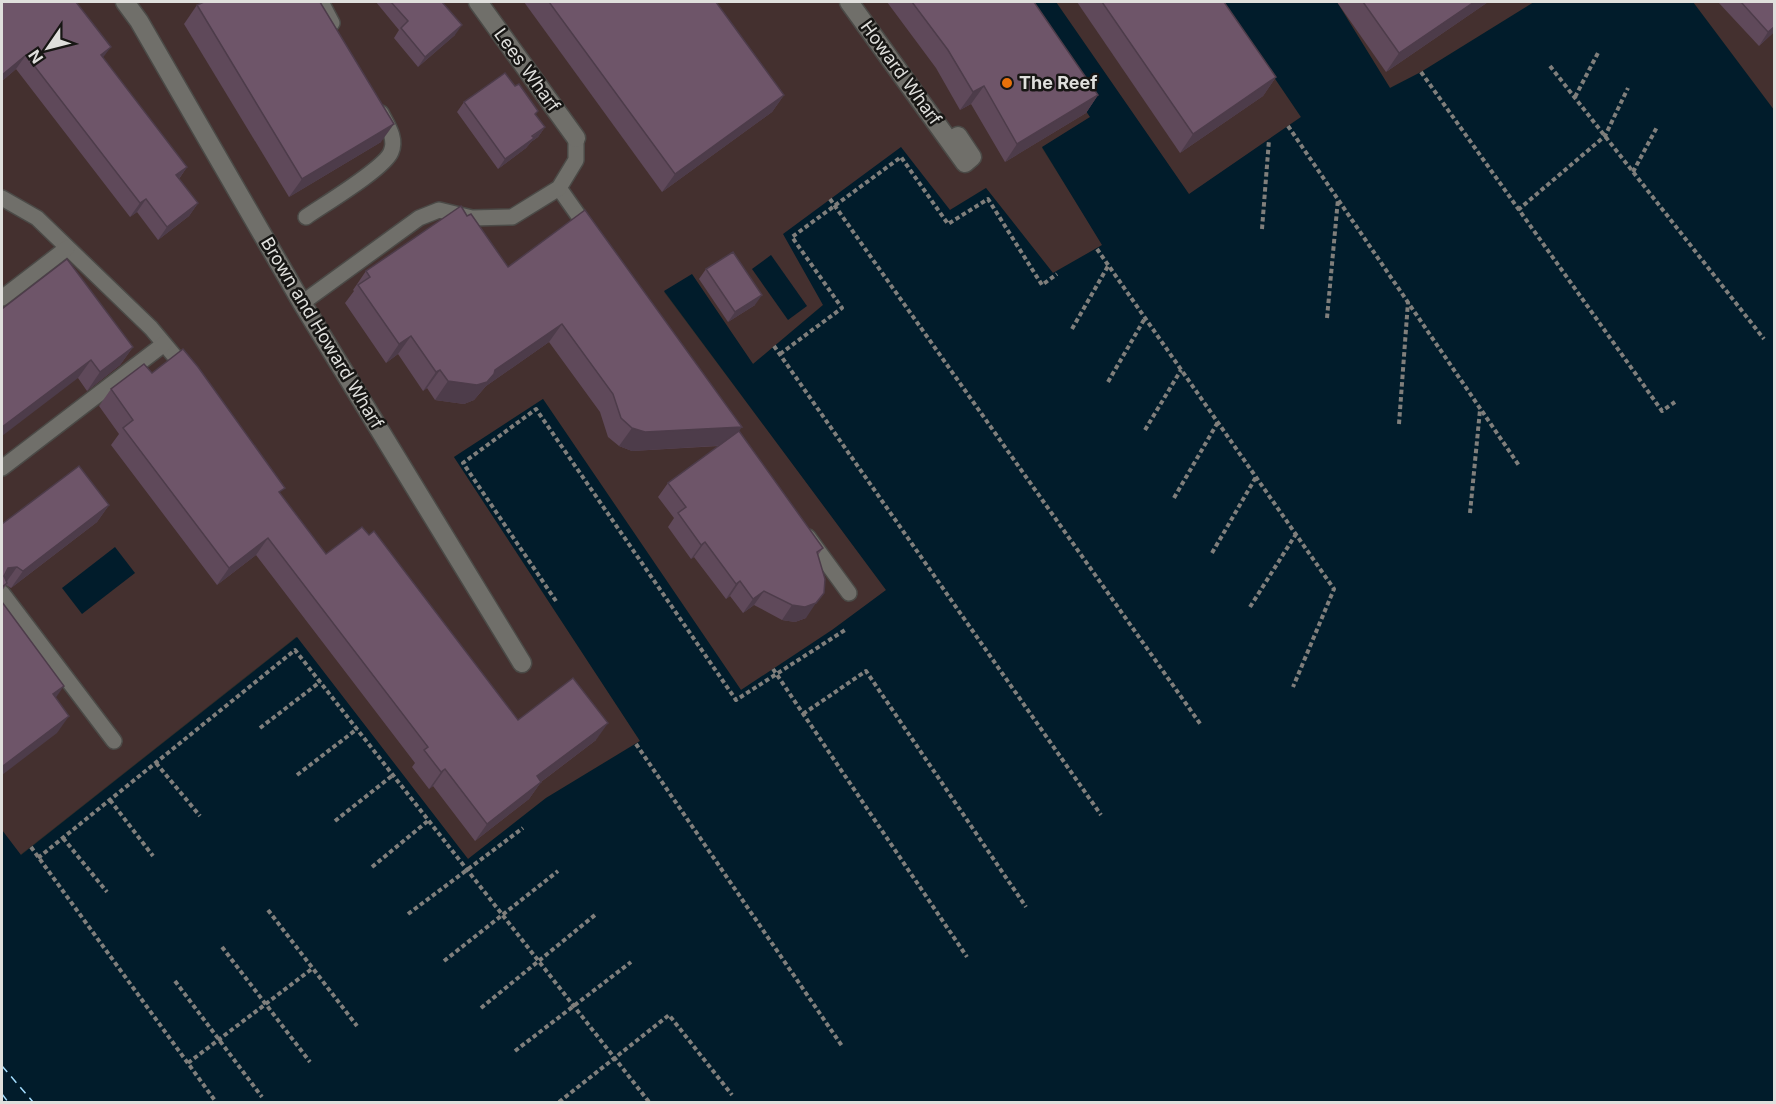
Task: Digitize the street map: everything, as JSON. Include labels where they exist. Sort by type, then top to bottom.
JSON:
[{"type":"street","name":"Brown and Howard Wharf","points":[[125,2],[140,21],[302,303],[522,663]]},
{"type":"street","name":"Lees Wharf","points":[[478,2],[576,138]]},
{"type":"street","name":"Howard Wharf","points":[[849,2],[952,145]]},
{"type":"lane","points":[[321,2],[337,32]]},
{"type":"lane","points":[[306,217],[381,165],[391,152],[393,135],[376,105]]},
{"type":"lane","points":[[302,303],[419,218],[439,210],[472,218],[512,217],[559,188],[576,160],[576,138]]},
{"type":"lane","points":[[559,188],[600,246]]},
{"type":"lane","points":[[2,198],[37,218],[151,328],[194,378]]},
{"type":"lane","points":[[2,298],[68,248]]},
{"type":"lane","points":[[2,468],[164,344]]},
{"type":"lane","points":[[800,525],[849,593]]},
{"type":"lane","points":[[2,593],[114,741]]},
{"type":"path","points":[[1575,97],[1599,51]]},
{"type":"path","points":[[1550,66],[1764,339]]},
{"type":"path","points":[[1421,72],[1662,411],[1675,402]]},
{"type":"path","points":[[1518,210],[1605,136],[1628,88]]},
{"type":"path","points":[[1288,126],[1520,467]]},
{"type":"path","points":[[1633,172],[1657,127]]},
{"type":"path","points":[[1262,229],[1269,140]]},
{"type":"path","points":[[780,354],[842,308],[792,237],[902,157],[948,224],[988,199],[1042,285],[1057,274]]},
{"type":"path","points":[[830,199],[1201,725]]},
{"type":"path","points":[[1328,318],[1338,199]]},
{"type":"path","points":[[1096,249],[1334,590],[1293,687]]},
{"type":"path","points":[[1072,329],[1108,266]]},
{"type":"path","points":[[1399,424],[1408,302]]},
{"type":"path","points":[[1108,382],[1145,318]]},
{"type":"path","points":[[774,346],[1101,815]]},
{"type":"path","points":[[1145,430],[1181,370]]},
{"type":"path","points":[[1470,513],[1480,409]]},
{"type":"path","points":[[556,601],[463,463],[536,410],[736,700],[845,630]]},
{"type":"path","points":[[1174,498],[1218,422]]},
{"type":"path","points":[[1212,553],[1256,477]]},
{"type":"path","points":[[1250,608],[1296,534]]},
{"type":"path","points":[[38,858],[295,650],[649,1102]]},
{"type":"path","points":[[772,669],[967,957]]},
{"type":"path","points":[[802,714],[866,671],[1026,907]]},
{"type":"path","points":[[260,728],[320,682]]},
{"type":"path","points":[[297,775],[357,729]]},
{"type":"path","points":[[636,744],[842,1046]]},
{"type":"path","points":[[156,763],[200,816]]},
{"type":"path","points":[[335,821],[393,775]]},
{"type":"path","points":[[110,801],[153,856]]},
{"type":"path","points":[[372,867],[429,820]]},
{"type":"path","points":[[408,914],[524,828]]},
{"type":"path","points":[[63,838],[107,892]]},
{"type":"path","points":[[31,847],[216,1102]]},
{"type":"path","points":[[444,961],[558,871]]},
{"type":"path","points":[[268,910],[357,1026]]},
{"type":"path","points":[[481,1008],[595,915]]},
{"type":"path","points":[[222,948],[310,1062]]},
{"type":"path","points":[[515,1051],[631,962]]},
{"type":"path","points":[[188,1063],[313,968]]},
{"type":"path","points":[[175,981],[262,1097]]},
{"type":"path","points":[[559,1102],[669,1015],[732,1095]]},
{"type":"shaded area","points":[[2,2],[1011,2],[1091,117],[1042,148],[1103,245],[1053,273],[986,188],[950,210],[823,305],[753,364],[692,275],[664,292],[887,590],[832,630],[741,690],[543,399],[454,457],[640,741],[546,798],[468,859],[296,637],[20,855],[2,830]]},
{"type":"shaded area","points":[[1056,2],[1223,2],[1301,117],[1189,195]]},
{"type":"shaded area","points":[[1337,2],[1534,2],[1421,72],[1390,88]]},
{"type":"shaded area","points":[[1693,2],[1774,2],[1774,110]]},
{"type":"water","points":[[1011,2],[1056,2],[1189,194],[1301,117],[1223,2],[1337,2],[1390,88],[1421,72],[1534,2],[1693,2],[1774,110],[1774,1102],[2,1102],[2,830],[21,855],[297,637],[468,859],[546,798],[640,741],[454,457],[543,399],[741,690],[832,630],[886,590],[664,291],[692,274],[753,364],[823,305],[783,234],[901,147],[950,210],[986,188],[1053,273],[1102,245],[1042,147],[1090,117]]},
{"type":"water","points":[[771,255],[807,306],[788,320],[752,269]]},
{"type":"water","points":[[115,547],[135,573],[82,614],[62,588]]},
{"type":"building","points":[[2,2],[76,2],[111,47],[101,55],[187,167],[176,175],[198,203],[167,227],[146,199],[140,203],[26,55],[2,75]]},
{"type":"building","points":[[204,2],[320,2],[394,124],[302,179],[197,5]]},
{"type":"building","points":[[391,2],[442,2],[462,25],[425,57],[401,28],[408,21]]},
{"type":"building","points":[[549,2],[716,2],[784,95],[675,174]]},
{"type":"building","name":"The Reef","points":[[912,2],[1034,2],[1098,95],[1017,144],[984,86],[973,92],[948,50]]},
{"type":"building","points":[[1102,2],[1224,2],[1276,77],[1193,134]]},
{"type":"building","points":[[1363,2],[1474,2],[1399,53]]},
{"type":"building","points":[[1741,2],[1774,2],[1774,27],[1768,32]]},
{"type":"building","points":[[505,73],[515,86],[519,84],[538,111],[535,114],[545,127],[505,159],[464,102]]},
{"type":"building","points":[[461,206],[467,216],[471,214],[508,267],[585,210],[742,427],[645,432],[632,428],[621,418],[613,394],[562,324],[495,370],[487,382],[477,385],[448,381],[440,370],[436,372],[411,336],[399,344],[358,285],[370,277],[366,271]]},
{"type":"building","points":[[733,252],[762,295],[735,312],[706,269]]},
{"type":"building","points":[[67,259],[133,347],[100,372],[91,360],[2,427],[2,309]]},
{"type":"building","points":[[183,349],[285,488],[279,492],[326,554],[362,527],[369,535],[374,531],[518,720],[573,678],[608,723],[537,776],[541,782],[487,824],[445,769],[441,772],[424,750],[428,747],[268,538],[229,568],[123,428],[133,420],[111,389],[144,364],[152,373]]},
{"type":"building","points":[[739,431],[823,548],[817,552],[825,579],[824,593],[816,603],[805,607],[792,605],[764,591],[753,599],[740,581],[736,584],[705,542],[701,545],[678,513],[686,507],[668,483]]},
{"type":"building","points":[[79,466],[109,505],[23,571],[17,567],[8,568],[4,576],[7,583],[2,587],[2,524]]},
{"type":"building","points":[[2,602],[64,686],[53,694],[69,716],[3,766],[2,764]]},
{"type":"ferry route","points":[[2,1066],[33,1102]]},
{"type":"ferry route","points":[[2,1094],[8,1102]]},
{"type":"place","name":"The Reef","points":[[1007,83]]}]
